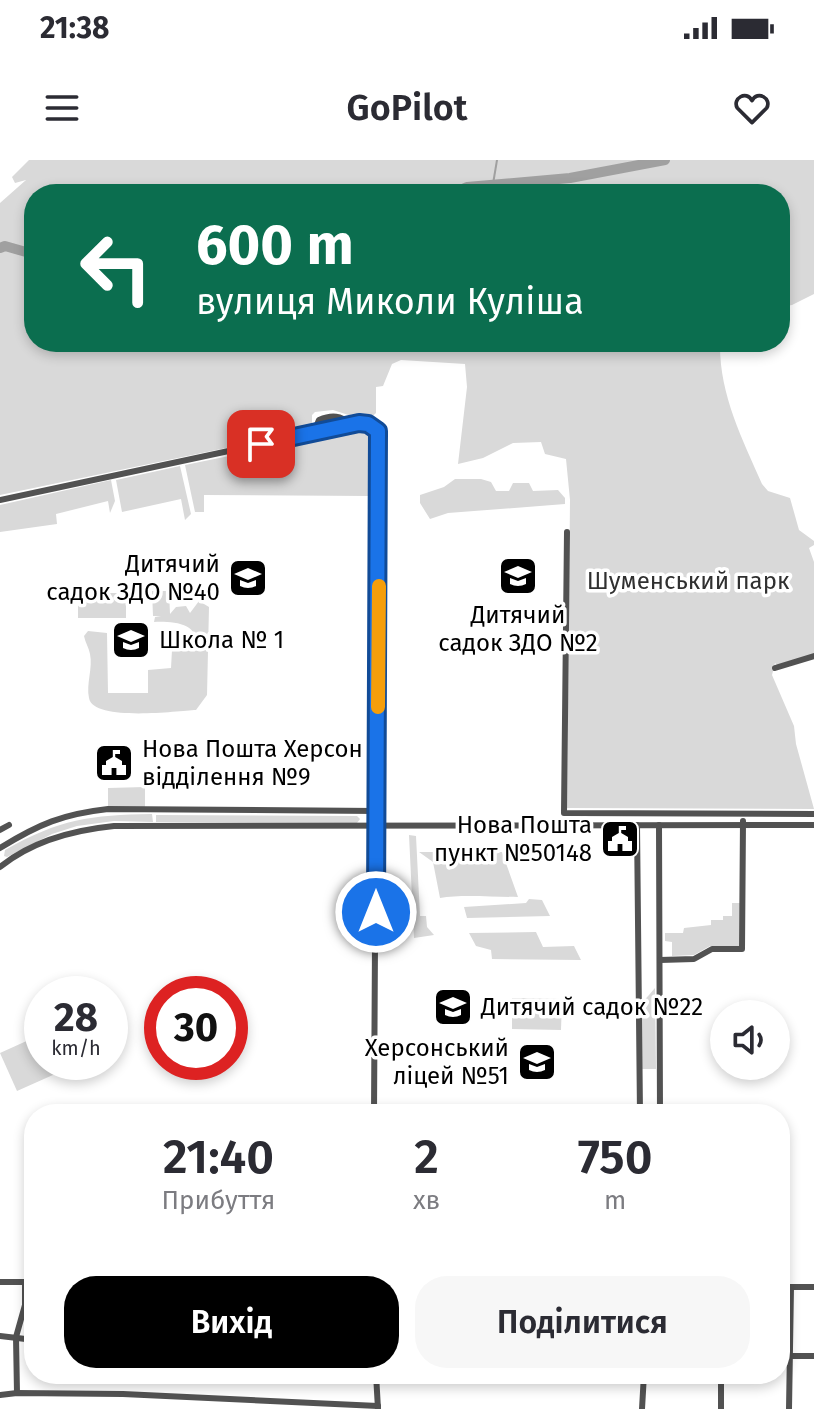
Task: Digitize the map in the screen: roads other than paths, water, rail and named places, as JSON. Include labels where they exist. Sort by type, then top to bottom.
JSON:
[{"type":"street","points":[[314,432],[319,420],[329,416],[341,416],[352,424]]},
{"type":"street","points":[[0,500],[352,424],[365,423],[378,431],[374,1104]]},
{"type":"street","points":[[567,532],[564,813],[814,814]]},
{"type":"street","points":[[775,668],[814,656]]},
{"type":"street","points":[[377,811],[108,809],[76,813],[42,824],[0,850],[2,865],[68,833],[101,827],[814,825]]},
{"type":"street","points":[[660,960],[694,959],[712,949],[742,949],[743,813]]},
{"type":"street","points":[[0,830],[9,825]]},
{"type":"street","points":[[637,825],[640,1104]]},
{"type":"street","points":[[659,825],[660,1104]]},
{"type":"street","points":[[0,1282],[24,1282]]},
{"type":"street","points":[[814,1287],[791,1287],[790,1354],[814,1356]]},
{"type":"street","points":[[17,1393],[16,1337],[24,1309]]},
{"type":"street","points":[[0,1336],[24,1338]]},
{"type":"street","points":[[0,1395],[123,1394],[378,1407],[377,1384]]},
{"type":"street","points":[[642,1409],[643,1384]]},
{"type":"street","points":[[721,1384],[721,1409]]},
{"type":"street","points":[[789,1384],[789,1409]]},
{"type":"waterway","points":[[493,184],[497,160]]},
{"type":"waterway","points":[[501,184],[570,178],[665,160]]},
{"type":"waterway","points":[[0,248],[5,246],[24,251]]},
{"type":"place","name":"Дитячий садок ЗДО №2","points":[[518,576]]},
{"type":"place","name":"Дитячий садок ЗДО №40","points":[[248,578]]},
{"type":"place","name":"Школа № 1","points":[[131,640]]},
{"type":"place","name":"Нова Пошта Херсон відділення №9","points":[[114,763]]},
{"type":"place","name":"Нова Пошта пункт №50148","points":[[620,839]]},
{"type":"place","name":"Дитячий садок №22","points":[[453,1007]]},
{"type":"place","name":"Херсонський ліцей №51","points":[[537,1062]]},
{"type":"park label","name":"Шуменський парк","points":[[688,581]]}]
